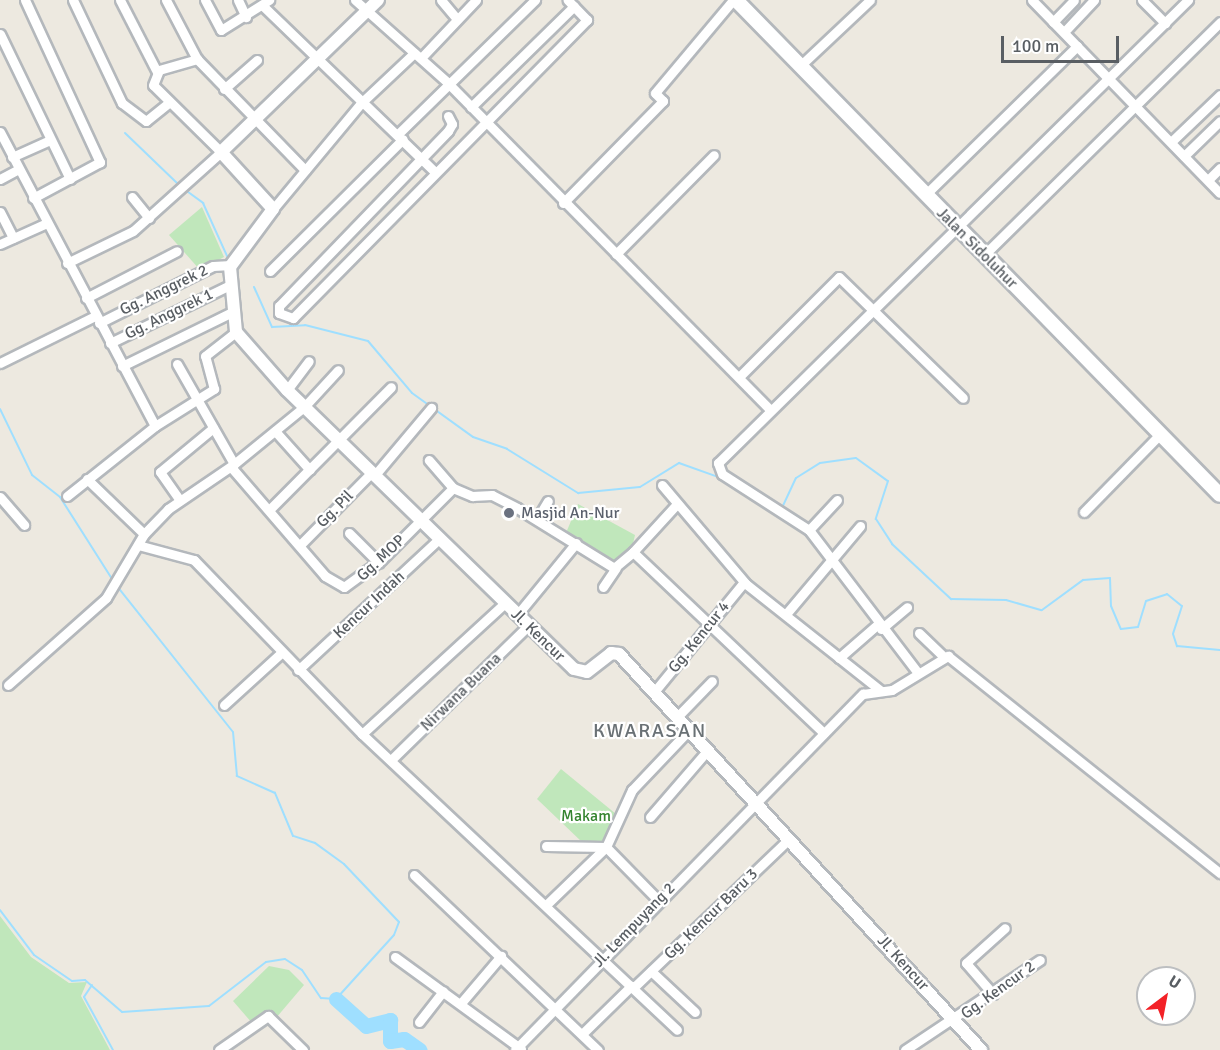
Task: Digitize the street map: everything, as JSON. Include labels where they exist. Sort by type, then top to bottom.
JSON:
[{"type":"main road","name":"Jalan Sidoluhur","points":[[734,0],[1220,495]]},
{"type":"street","points":[[25,0],[100,160],[33,198]]},
{"type":"street","points":[[73,0],[126,108],[146,121],[168,103]]},
{"type":"street","points":[[120,0],[157,72],[153,85],[168,103],[221,152],[273,209]]},
{"type":"street","points":[[166,0],[197,59],[305,170]]},
{"type":"street","points":[[205,0],[221,30],[266,3],[315,61],[401,136],[434,171]]},
{"type":"street","points":[[238,0],[246,17]]},
{"type":"street","points":[[355,0],[448,83],[563,203],[770,409]]},
{"type":"street","points":[[67,263],[149,218],[255,120],[378,0]]},
{"type":"street","points":[[441,0],[457,19]]},
{"type":"street","points":[[67,496],[155,426],[216,385],[205,356],[236,332],[228,286],[231,265],[273,209],[362,103],[418,56],[476,0]]},
{"type":"street","points":[[270,271],[401,136],[448,83],[535,0]]},
{"type":"street","points":[[563,203],[663,101],[655,93],[734,0]]},
{"type":"street","points":[[800,66],[870,0]]},
{"type":"street","points":[[1032,0],[1220,193]]},
{"type":"street","points":[[1053,22],[1074,0]]},
{"type":"street","points":[[1064,32],[1094,0]]},
{"type":"street","points":[[1142,0],[1165,23]]},
{"type":"street","points":[[918,674],[879,627],[809,530],[782,509],[722,474],[718,466],[770,409],[954,225],[1188,0]]},
{"type":"street","points":[[448,116],[451,127],[279,306],[279,313],[293,318],[483,121],[587,20],[571,3],[471,107]]},
{"type":"street","points":[[984,255],[1220,22]]},
{"type":"street","points":[[0,34],[70,179]]},
{"type":"street","points":[[925,195],[1077,46]]},
{"type":"street","points":[[157,72],[197,59]]},
{"type":"street","points":[[224,89],[257,60]]},
{"type":"street","points":[[1171,142],[1220,95]]},
{"type":"street","points":[[1184,156],[1220,120]]},
{"type":"street","points":[[0,132],[67,263],[155,426]]},
{"type":"street","points":[[0,158],[50,140]]},
{"type":"street","points":[[616,254],[714,155]]},
{"type":"street","points":[[1208,180],[1220,168]]},
{"type":"street","points":[[0,179],[19,170]]},
{"type":"street","points":[[132,197],[149,218]]},
{"type":"street","points":[[0,213],[13,238]]},
{"type":"street","points":[[0,244],[46,223]]},
{"type":"street","points":[[86,298],[177,251]]},
{"type":"street","name":"Gg. Anggrek 2","points":[[0,363],[213,266],[231,265]]},
{"type":"street","points":[[739,377],[838,277],[873,308],[963,398]]},
{"type":"street","name":"Gg. Anggrek 1","points":[[110,343],[228,286]]},
{"type":"street","points":[[123,366],[232,312]]},
{"type":"street","name":"Jl. Kencur","points":[[236,332],[287,390],[339,442],[528,626],[579,672],[617,652],[981,1050]]},
{"type":"street","points":[[287,390],[309,361]]},
{"type":"street","points":[[177,364],[232,466],[300,545]]},
{"type":"street","points":[[8,685],[114,586],[144,534],[179,499],[232,466],[304,407],[338,370]]},
{"type":"street","points":[[269,510],[339,442],[391,387]]},
{"type":"street","name":"Gg. Pil","points":[[300,545],[372,474],[431,408]]},
{"type":"street","points":[[179,499],[160,472],[213,428]]},
{"type":"street","points":[[275,431],[310,470]]},
{"type":"street","points":[[1084,512],[1160,435]]},
{"type":"street","points":[[429,460],[453,488],[472,496],[492,495],[537,519],[616,568]]},
{"type":"street","points":[[87,478],[144,534]]},
{"type":"street","points":[[662,485],[744,582],[881,691]]},
{"type":"street","name":"Gg. MOP","points":[[300,545],[339,587],[352,585],[379,563],[453,488]]},
{"type":"street","points":[[0,497],[24,525]]},
{"type":"street","points":[[809,530],[837,500]]},
{"type":"street","points":[[537,519],[548,501]]},
{"type":"street","points":[[603,588],[616,568],[677,504]]},
{"type":"street","points":[[786,614],[860,526]]},
{"type":"street","points":[[350,533],[379,563]]},
{"type":"street","name":"Kencur Indah","points":[[298,670],[439,539]]},
{"type":"street","points":[[517,615],[576,543]]},
{"type":"street","points":[[138,545],[194,560],[281,653],[362,734],[676,1030]]},
{"type":"street","points":[[633,552],[825,733]]},
{"type":"street","name":"Gg. Kencur 4","points":[[654,692],[744,582]]},
{"type":"street","points":[[362,734],[505,603]]},
{"type":"street","points":[[839,658],[907,607]]},
{"type":"street","name":"Nirwana Buana","points":[[393,758],[528,626]]},
{"type":"street","points":[[918,633],[944,657],[957,661],[1220,873]]},
{"type":"street","points":[[224,705],[281,653]]},
{"type":"street","name":"Jl. Lempuyang 2","points":[[519,1049],[600,959],[863,694],[881,691],[918,674],[944,657]]},
{"type":"street","points":[[677,717],[713,682]]},
{"type":"street","points":[[546,905],[606,847],[632,790],[689,730]]},
{"type":"street","points":[[650,817],[707,751]]},
{"type":"street","name":"Gg. Kencur Baru 3","points":[[582,1034],[789,839]]},
{"type":"street","points":[[546,846],[606,847],[658,900]]},
{"type":"street","points":[[414,875],[555,1007],[597,1050]]},
{"type":"street","points":[[993,994],[966,963],[1005,928]]},
{"type":"street","points":[[461,1004],[501,956]]},
{"type":"street","points":[[395,957],[519,1049]]},
{"type":"street","name":"Gg. Kencur 2","points":[[905,1050],[955,1021],[1040,960]]},
{"type":"street","points":[[651,971],[695,1012]]},
{"type":"street","points":[[419,1022],[443,991]]},
{"type":"street","points":[[219,1050],[268,1016],[303,1050]]},
{"type":"green space","points":[[202,207],[224,257],[200,270],[169,235]]},
{"type":"green space","points":[[578,504],[635,535],[632,548],[614,566],[566,533]]},
{"type":"green space","name":"Makam","points":[[561,769],[616,814],[605,844],[583,843],[537,799]]},
{"type":"green space","points":[[0,916],[31,957],[69,983],[87,982],[81,996],[110,1050],[0,1050]]},
{"type":"green space","points":[[269,966],[289,970],[304,985],[276,1018],[252,1023],[233,1001]]},
{"type":"waterway","points":[[125,133],[179,185]]},
{"type":"waterway","points":[[184,189],[203,203],[228,258]]},
{"type":"waterway","points":[[254,287],[272,327],[305,325],[368,341],[412,393],[473,437],[507,449],[578,493],[640,487],[679,463],[721,478]]},
{"type":"waterway","points":[[0,409],[32,475],[60,497],[114,582]]},
{"type":"waterway","points":[[781,510],[796,478],[820,463],[856,458],[888,481],[876,519],[892,544],[951,599],[1006,600],[1042,610],[1083,580],[1110,578],[1111,606],[1121,629],[1138,627],[1146,601],[1167,594],[1182,606],[1173,634],[1177,646],[1220,650]]},
{"type":"waterway","points":[[0,910],[34,955],[72,981],[85,980],[122,1012],[209,1006],[266,962],[285,959],[302,970],[321,998],[336,999],[394,935],[399,922],[344,864],[315,843],[293,836],[275,793],[237,776],[233,732],[117,586]]},
{"type":"waterway","points":[[92,985],[84,997],[113,1050]]},
{"type":"waterway","points":[[336,999],[366,1026],[390,1020],[390,1041],[404,1039],[420,1050]]},
{"type":"place","name":"Masjid An-Nur","points":[[509,513]]},
{"type":"district","name":"KWARASAN","points":[[650,730]]}]
